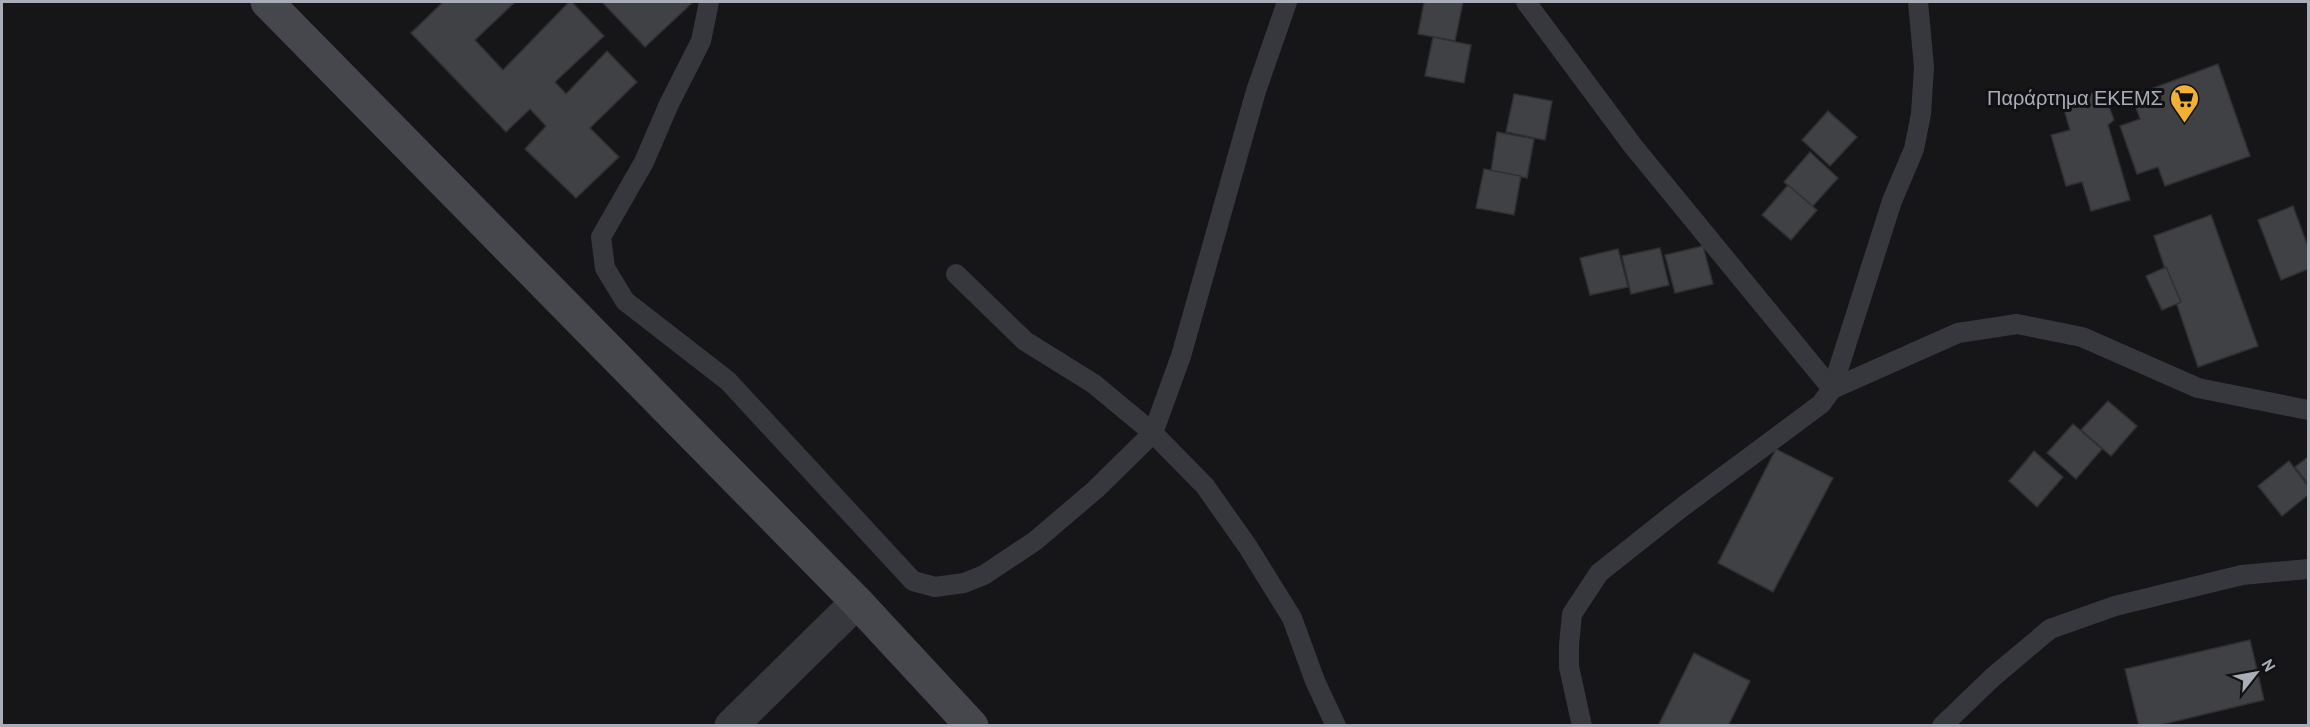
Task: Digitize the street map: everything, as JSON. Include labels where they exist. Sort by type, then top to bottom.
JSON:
[{"type":"street","points":[[267,2],[857,602],[972,726]]},
{"type":"street","points":[[731,726],[857,602]]},
{"type":"lane","points":[[709,2],[701,41],[669,104],[644,162],[601,237],[605,268],[625,301],[728,381],[913,581],[935,587],[964,583],[984,575],[1035,541],[1096,489],[1153,434],[1181,356],[1256,91],[1287,2]]},
{"type":"lane","points":[[1526,2],[1633,146],[1832,389]]},
{"type":"lane","points":[[1582,726],[1569,667],[1572,614],[1599,573],[1681,508],[1821,404],[1832,389],[1892,201],[1914,148],[1921,114],[1924,67],[1918,2]]},
{"type":"lane","points":[[956,274],[1024,341],[1094,384],[1153,434],[1205,486],[1292,618],[1314,681],[1336,726]]},
{"type":"lane","points":[[1832,389],[1958,333],[2017,324],[2082,337],[2198,388],[2308,410]]},
{"type":"lane","points":[[1942,726],[1993,677],[2050,629],[2115,606],[2242,575],[2308,570]]},
{"type":"building","points":[[443,2],[515,2],[475,40],[503,70],[569,2],[572,2],[604,36],[555,82],[566,94],[607,51],[637,82],[590,128],[619,157],[576,198],[525,149],[546,126],[530,109],[506,132],[411,33]]},
{"type":"building","points":[[602,2],[693,2],[645,47]]},
{"type":"building","points":[[1424,2],[1463,2],[1455,41],[1418,34]]},
{"type":"building","points":[[1433,37],[1471,45],[1464,83],[1425,76]]},
{"type":"building","name":"Παράρτημα ΕΚΕΜΣ","points":[[2218,64],[2250,156],[2165,186],[2158,167],[2137,174],[2120,126],[2140,119],[2132,96]]},
{"type":"building","points":[[2103,90],[2114,120],[2108,125],[2130,200],[2091,211],[2082,182],[2066,186],[2051,135],[2070,130],[2062,102]]},
{"type":"building","points":[[1514,94],[1552,101],[1545,140],[1506,132]]},
{"type":"building","points":[[1828,111],[1857,137],[1830,166],[1802,140]]},
{"type":"building","points":[[1497,132],[1534,139],[1527,178],[1491,171]]},
{"type":"building","points":[[1810,152],[1838,178],[1812,207],[1784,182]]},
{"type":"building","points":[[1484,169],[1521,176],[1514,215],[1476,208]]},
{"type":"building","points":[[1788,185],[1817,210],[1791,240],[1762,215]]},
{"type":"building","points":[[2293,206],[2308,247],[2308,269],[2281,280],[2258,220]]},
{"type":"building","points":[[2211,215],[2258,346],[2198,367],[2154,236]]},
{"type":"building","points":[[1703,246],[1713,284],[1675,293],[1665,255]]},
{"type":"building","points":[[1660,248],[1669,285],[1631,294],[1622,256]]},
{"type":"building","points":[[1618,249],[1628,287],[1590,295],[1580,258]]},
{"type":"building","points":[[2166,267],[2181,302],[2162,310],[2146,276]]},
{"type":"building","points":[[2108,401],[2137,426],[2111,456],[2081,430]]},
{"type":"building","points":[[2073,424],[2102,449],[2076,479],[2047,453]]},
{"type":"building","points":[[1776,449],[1833,478],[1773,592],[1718,563]]},
{"type":"building","points":[[2034,451],[2063,477],[2037,507],[2009,481]]},
{"type":"building","points":[[2308,457],[2308,484],[2295,467]]},
{"type":"building","points":[[2289,461],[2308,486],[2308,495],[2282,516],[2258,486]]},
{"type":"building","points":[[2250,640],[2264,700],[2156,726],[2139,726],[2125,669]]},
{"type":"building","points":[[1694,653],[1750,681],[1728,726],[1658,726]]},
{"type":"place","name":"Παράρτημα ΕΚΕΜΣ","points":[[2184,124]]}]
